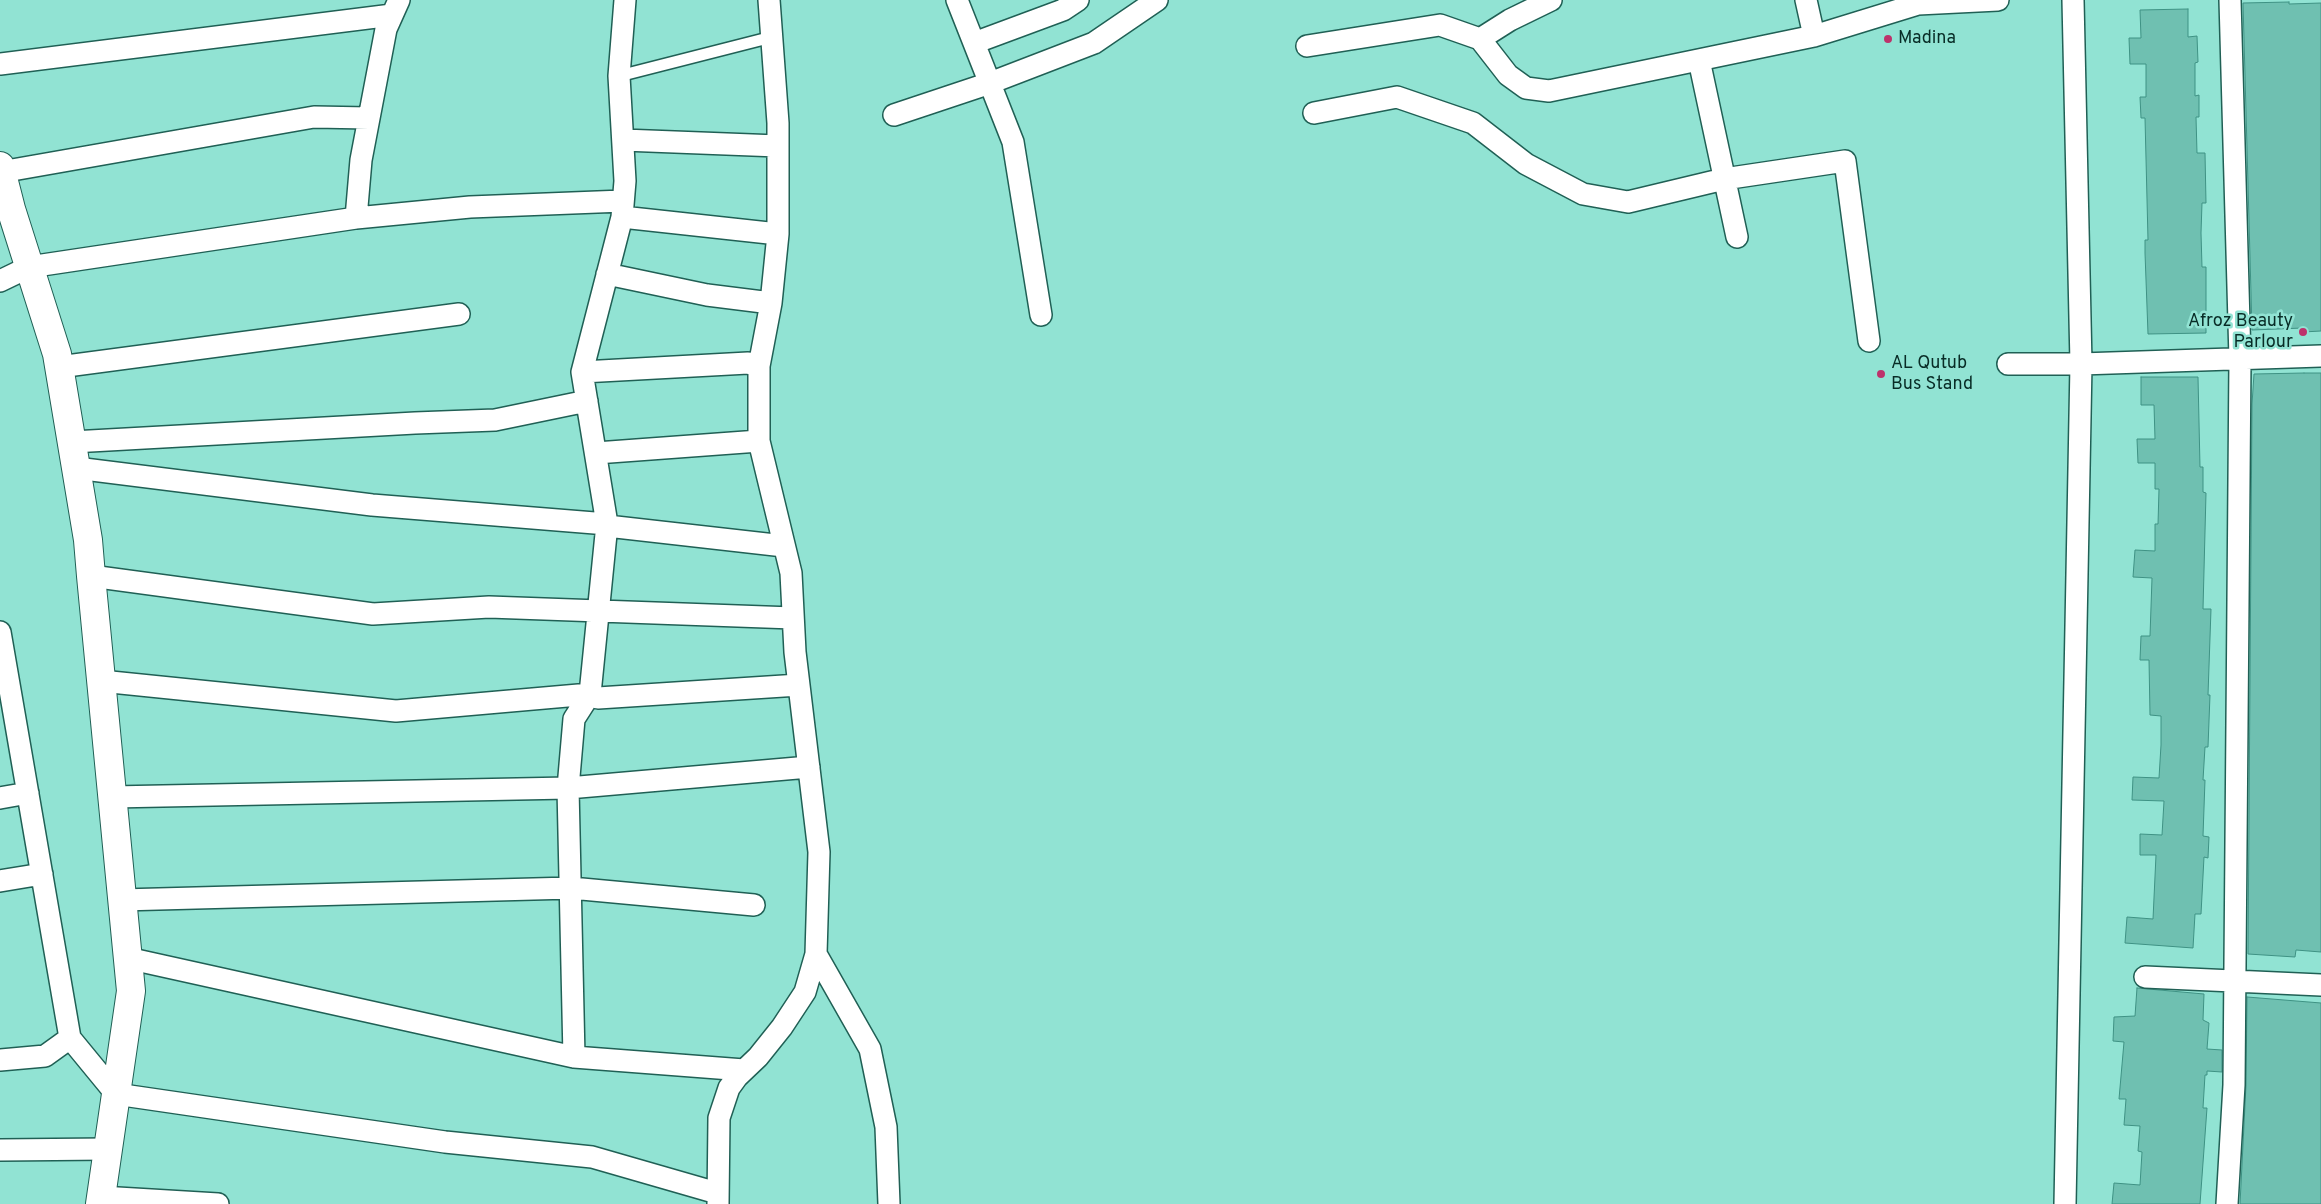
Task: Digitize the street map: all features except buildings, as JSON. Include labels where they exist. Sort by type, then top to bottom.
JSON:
[{"type":"street","points":[[574,1057],[568,788],[574,719],[594,696],[597,612],[611,526],[582,372],[623,209],[625,181],[619,76],[624,0]]},
{"type":"street","points":[[0,632],[8,726],[28,793],[70,1038],[116,1094],[445,1142],[592,1157],[718,1199],[719,1118],[729,1088],[758,1057],[782,1027],[805,992],[816,954],[819,852],[799,685],[791,573],[759,442],[759,366],[771,303],[778,234],[778,146],[769,0]]},
{"type":"street","points":[[957,0],[1013,142],[1042,315]]},
{"type":"street","points":[[974,42],[1063,10],[1078,0]]},
{"type":"street","points":[[894,115],[990,83],[1094,43],[1157,0]]},
{"type":"street","points":[[1480,39],[1510,20],[1552,0]]},
{"type":"street","points":[[1806,0],[1814,36]]},
{"type":"street","points":[[1307,46],[1440,25],[1480,39],[1508,75],[1526,88],[1549,92],[1814,36],[1907,3],[1998,0]]},
{"type":"street","points":[[2065,1204],[2081,364],[2073,0]]},
{"type":"street","points":[[2227,1204],[2234,1085],[2240,359],[2230,0]]},
{"type":"street","points":[[0,64],[395,8]]},
{"type":"street","points":[[356,218],[361,160],[386,29],[395,8]]},
{"type":"street","points":[[1699,60],[1737,237]]},
{"type":"street","points":[[1314,113],[1397,97],[1473,123],[1526,164],[1583,194],[1628,202],[1724,179],[1845,161],[1869,341]]},
{"type":"street","points":[[218,1204],[101,1201],[130,990],[91,576],[74,455],[57,354],[2,179],[314,117],[369,118]]},
{"type":"street","points":[[623,140],[778,146]]},
{"type":"street","points":[[0,281],[29,267],[356,218],[470,206],[623,209],[778,234]]},
{"type":"street","points":[[607,274],[707,295],[771,303]]},
{"type":"street","points":[[59,367],[459,314]]},
{"type":"street","points":[[2008,364],[2081,364],[2321,356]]},
{"type":"street","points":[[582,372],[748,363],[759,366]]},
{"type":"street","points":[[74,455],[495,420],[587,401]]},
{"type":"street","points":[[596,453],[759,442]]},
{"type":"street","points":[[74,455],[372,505],[611,526],[784,546]]},
{"type":"street","points":[[91,576],[373,614],[489,606],[597,612],[793,618]]},
{"type":"street","points":[[101,681],[396,711],[594,696],[799,685]]},
{"type":"street","points":[[112,797],[568,788],[809,767]]},
{"type":"street","points":[[0,798],[28,793]]},
{"type":"street","points":[[0,881],[42,874]]},
{"type":"street","points":[[121,900],[571,888],[754,905]]},
{"type":"street","points":[[816,954],[870,1049],[886,1127],[889,1204]]},
{"type":"street","points":[[128,958],[574,1057],[744,1070]]},
{"type":"street","points":[[2145,977],[2321,985]]},
{"type":"street","points":[[0,1060],[45,1056],[70,1038]]},
{"type":"street","points":[[0,1150],[108,1149]]},
{"type":"lane","points":[[619,76],[772,37]]},
{"type":"place","name":"Madina","points":[[1888,39]]},
{"type":"place","name":"Afroz Beauty Parlour","points":[[2303,332]]},
{"type":"place","name":"AL Qutub Bus Stand","points":[[1881,374]]}]
